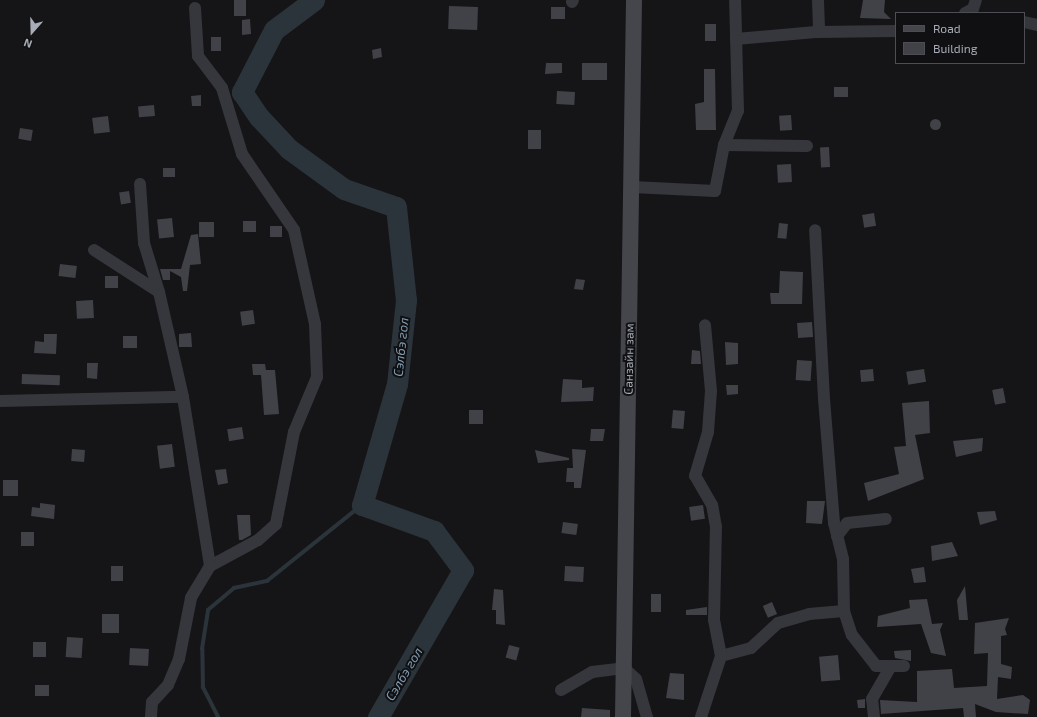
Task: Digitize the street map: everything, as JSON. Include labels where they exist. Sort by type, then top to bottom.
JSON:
[{"type":"main road","name":"Санзайн зам","points":[[623,717],[634,0]]},
{"type":"street","points":[[632,186],[715,191],[724,145],[738,111],[735,0]]},
{"type":"street","points":[[818,0],[819,32]]},
{"type":"street","points":[[967,12],[973,8],[976,0]]},
{"type":"street","points":[[151,717],[152,702],[168,684],[179,659],[191,598],[210,566],[258,540],[276,524],[294,432],[317,377],[315,324],[294,230],[242,154],[222,88],[198,56],[195,8]]},
{"type":"street","points":[[1025,22],[1037,25]]},
{"type":"street","points":[[736,39],[819,32],[895,31]]},
{"type":"street","points":[[724,145],[807,146]]},
{"type":"street","points":[[140,184],[144,243],[159,292],[183,397],[210,566]]},
{"type":"street","points":[[815,230],[824,399],[837,536],[843,559],[844,611],[852,635],[868,658],[876,666],[904,666]]},
{"type":"street","points":[[94,250],[159,292]]},
{"type":"street","points":[[701,717],[721,656],[714,620],[716,527],[712,505],[695,476],[708,432],[711,397],[705,325]]},
{"type":"street","points":[[0,401],[183,397]]},
{"type":"street","points":[[837,536],[847,523],[886,519]]},
{"type":"street","points":[[721,656],[751,648],[778,623],[809,614],[844,611]]},
{"type":"street","points":[[874,717],[872,700],[891,666]]},
{"type":"street","points":[[561,690],[592,672],[624,668],[636,678],[647,717]]},
{"type":"building","points":[[234,0],[246,0],[246,16],[234,16]]},
{"type":"building","points":[[863,0],[885,0],[884,12],[891,19],[860,18]]},
{"type":"building","points":[[449,6],[478,7],[477,30],[448,29]]},
{"type":"building","points":[[551,7],[565,7],[565,19],[551,19]]},
{"type":"building","points":[[250,19],[251,34],[242,35],[242,20]]},
{"type":"building","points":[[705,24],[716,24],[716,41],[705,41]]},
{"type":"building","points":[[211,37],[221,37],[221,51],[211,51]]},
{"type":"building","points":[[381,48],[382,57],[373,59],[372,50]]},
{"type":"building","points":[[546,63],[562,63],[562,73],[545,74]]},
{"type":"building","points":[[582,63],[607,63],[607,80],[582,80]]},
{"type":"building","points":[[704,69],[715,69],[716,130],[696,130],[695,104],[704,102]]},
{"type":"building","points":[[834,87],[848,87],[848,97],[834,97]]},
{"type":"building","points":[[557,91],[575,92],[574,105],[556,104]]},
{"type":"building","points":[[201,95],[201,106],[192,106],[191,96]]},
{"type":"building","points":[[154,105],[155,116],[139,117],[138,106]]},
{"type":"building","points":[[791,115],[792,130],[780,131],[779,116]]},
{"type":"building","points":[[108,116],[110,132],[94,134],[92,118]]},
{"type":"building","points":[[935,118],[939,120],[941,124],[939,128],[935,130],[931,128],[929,124],[931,120]]},
{"type":"building","points":[[20,128],[33,130],[31,141],[18,139]]},
{"type":"building","points":[[528,130],[541,130],[541,149],[528,149]]},
{"type":"building","points":[[820,147],[829,147],[830,167],[821,167]]},
{"type":"building","points":[[791,164],[792,182],[778,183],[777,165]]},
{"type":"building","points":[[163,168],[175,168],[175,177],[163,177]]},
{"type":"building","points":[[129,191],[131,203],[121,204],[119,193]]},
{"type":"building","points":[[874,213],[876,226],[864,228],[862,215]]},
{"type":"building","points":[[172,218],[174,237],[159,238],[157,220]]},
{"type":"building","points":[[243,221],[256,221],[256,232],[243,232]]},
{"type":"building","points":[[199,222],[214,222],[214,237],[199,237]]},
{"type":"building","points":[[779,223],[788,224],[786,239],[777,238]]},
{"type":"building","points":[[270,226],[282,226],[282,237],[270,237]]},
{"type":"building","points":[[198,234],[201,264],[190,265],[187,291],[183,291],[181,277],[170,271],[170,280],[163,280],[160,269],[181,269],[191,235]]},
{"type":"building","points":[[60,264],[77,266],[75,278],[59,276]]},
{"type":"building","points":[[780,271],[803,272],[802,304],[771,304],[770,293],[779,293]]},
{"type":"building","points":[[105,276],[118,276],[118,288],[105,288]]},
{"type":"building","points":[[576,279],[585,280],[583,290],[574,289]]},
{"type":"building","points":[[93,300],[94,318],[77,319],[76,301]]},
{"type":"building","points":[[253,310],[255,324],[242,326],[240,312]]},
{"type":"building","points":[[812,322],[813,337],[798,338],[797,323]]},
{"type":"building","points":[[191,333],[192,347],[179,347],[179,334]]},
{"type":"building","points":[[44,334],[57,334],[56,354],[34,353],[35,341],[44,342]]},
{"type":"building","points":[[123,336],[137,336],[137,348],[123,348]]},
{"type":"building","points":[[725,342],[738,343],[738,364],[726,365]]},
{"type":"building","points":[[692,350],[700,351],[701,364],[691,364]]},
{"type":"building","points":[[797,360],[812,361],[811,381],[796,380]]},
{"type":"building","points":[[87,363],[98,363],[97,379],[87,378]]},
{"type":"building","points":[[252,364],[265,364],[266,370],[275,370],[279,414],[264,415],[261,375],[253,375]]},
{"type":"building","points":[[873,369],[874,381],[861,382],[860,370]]},
{"type":"building","points":[[924,369],[926,382],[908,385],[906,372]]},
{"type":"building","points":[[22,374],[60,375],[60,385],[22,384]]},
{"type":"building","points":[[563,379],[582,380],[582,388],[594,387],[593,401],[561,402]]},
{"type":"building","points":[[726,385],[738,385],[738,394],[727,395]]},
{"type":"building","points":[[1003,388],[1006,403],[995,405],[992,390]]},
{"type":"building","points":[[929,401],[930,433],[915,435],[924,479],[868,501],[864,483],[899,474],[894,447],[906,446],[902,403]]},
{"type":"building","points":[[469,410],[483,410],[483,424],[469,424]]},
{"type":"building","points":[[673,410],[685,411],[683,429],[671,428]]},
{"type":"building","points":[[242,427],[244,439],[229,441],[227,429]]},
{"type":"building","points":[[591,429],[605,429],[603,441],[590,441]]},
{"type":"building","points":[[983,438],[982,451],[956,457],[953,441]]},
{"type":"building","points":[[172,444],[175,467],[160,469],[157,446]]},
{"type":"building","points":[[72,449],[85,450],[84,462],[71,461]]},
{"type":"building","points":[[572,449],[586,450],[581,488],[574,488],[574,482],[566,482],[567,468],[573,468]]},
{"type":"building","points":[[535,450],[569,458],[569,460],[538,463]]},
{"type":"building","points":[[226,469],[228,483],[218,485],[215,470]]},
{"type":"building","points":[[3,480],[18,480],[18,496],[3,496]]},
{"type":"building","points":[[807,501],[825,501],[822,524],[806,523]]},
{"type":"building","points":[[40,503],[55,505],[54,519],[31,516],[32,507],[40,508]]},
{"type":"building","points":[[703,505],[705,519],[691,521],[689,507]]},
{"type":"building","points":[[995,511],[997,520],[980,525],[977,512]]},
{"type":"building","points":[[237,515],[250,515],[251,535],[242,540],[239,540]]},
{"type":"building","points":[[563,522],[578,524],[576,535],[561,533]]},
{"type":"building","points":[[21,532],[34,532],[34,546],[21,546]]},
{"type":"building","points":[[952,542],[958,556],[932,561],[931,546]]},
{"type":"building","points":[[111,566],[123,566],[123,581],[111,581]]},
{"type":"building","points":[[565,566],[584,567],[583,582],[564,581]]},
{"type":"building","points":[[924,567],[926,582],[914,583],[911,569]]},
{"type":"building","points":[[965,586],[968,620],[959,620],[957,600]]},
{"type":"building","points":[[494,589],[503,590],[505,625],[496,624],[496,610],[492,610]]},
{"type":"building","points":[[651,594],[661,594],[661,612],[651,612]]},
{"type":"building","points":[[927,599],[932,624],[943,623],[940,630],[946,656],[931,653],[921,624],[877,627],[878,616],[910,608],[909,600]]},
{"type":"building","points":[[772,602],[777,614],[768,618],[763,606]]},
{"type":"building","points":[[707,607],[707,615],[686,615],[686,610]]},
{"type":"building","points":[[102,614],[119,614],[119,633],[102,633]]},
{"type":"building","points":[[1009,618],[1005,629],[1007,635],[1001,636],[1001,664],[1012,667],[1011,679],[998,677],[997,699],[1023,695],[1030,700],[1028,714],[996,712],[975,704],[976,717],[964,717],[963,708],[881,714],[880,700],[917,702],[917,671],[952,669],[954,688],[987,686],[988,653],[974,654],[975,623]]},
{"type":"building","points":[[67,637],[83,638],[82,658],[66,657]]},
{"type":"building","points":[[33,642],[46,642],[46,657],[33,657]]},
{"type":"building","points":[[509,645],[520,648],[516,660],[506,658]]},
{"type":"building","points":[[130,648],[149,649],[148,666],[129,665]]},
{"type":"building","points":[[911,650],[911,661],[895,658],[894,651]]},
{"type":"building","points":[[838,655],[840,680],[821,682],[819,657]]},
{"type":"building","points":[[670,673],[684,674],[684,700],[666,698]]},
{"type":"building","points":[[35,685],[49,685],[49,696],[35,696]]},
{"type":"building","points":[[865,699],[865,708],[858,708],[857,700]]},
{"type":"building","points":[[582,708],[610,710],[610,717],[581,717]]},
{"type":"waterway","name":"Сэлбэ гол","points":[[314,0],[274,30],[242,92],[259,117],[289,149],[344,189],[396,207],[406,300],[397,384],[362,505],[434,531],[463,570],[378,717]]},
{"type":"waterway","points":[[218,717],[203,688],[202,649],[208,610],[234,588],[267,581],[362,505]]}]
